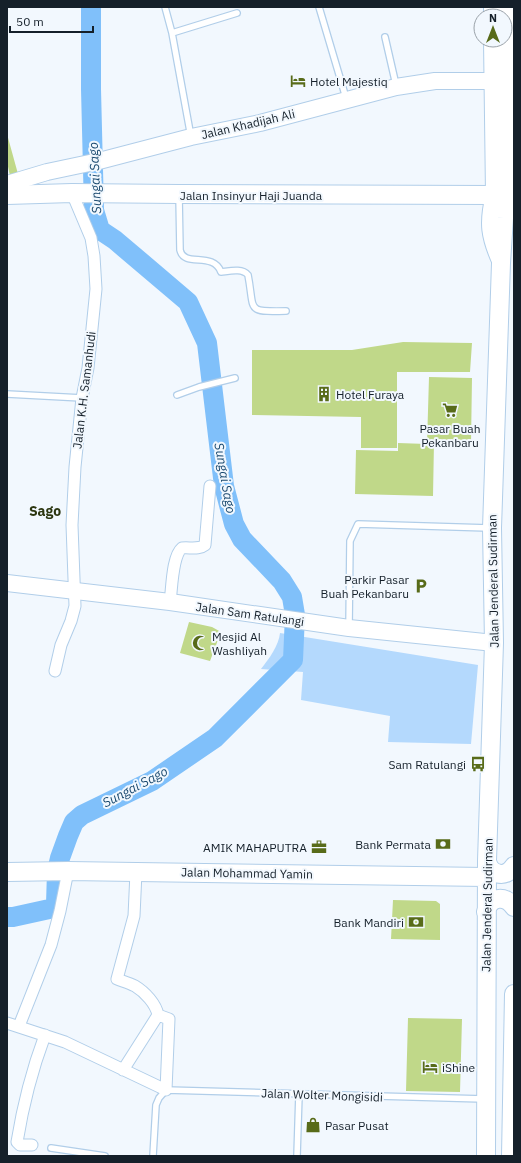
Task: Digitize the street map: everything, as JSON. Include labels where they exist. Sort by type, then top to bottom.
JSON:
[{"type":"main road","name":"Jalan Jenderal Sudirman","points":[[486,1156],[486,869],[494,643],[492,528],[501,263],[504,218],[507,7]]},
{"type":"main road","name":"Jalan Insinyur Haji Juanda","points":[[7,195],[87,193],[494,195]]},
{"type":"main road","points":[[486,869],[499,874],[508,873],[514,866]]},
{"type":"main road","name":"Jalan Mohammad Yamin","points":[[7,872],[486,869]]},
{"type":"main road","points":[[486,912],[490,903],[498,899],[507,900],[514,907]]},
{"type":"main road","points":[[511,1156],[514,994]]},
{"type":"street","points":[[492,48],[494,195],[490,233],[492,244],[501,263]]},
{"type":"street","name":"Jalan Khadijah Ali","points":[[7,184],[47,172],[191,137],[260,123],[396,87],[435,81],[492,81]]},
{"type":"street","name":"Jalan K.H. Samanhudi","points":[[55,671],[61,645],[71,621],[75,606],[73,508],[75,467],[82,398],[88,368],[96,289],[96,272],[90,238],[87,193]]},
{"type":"street","points":[[170,602],[178,552],[182,548],[198,548],[204,547],[205,545],[210,486]]},
{"type":"street","name":"Jalan Sam Ratulangi","points":[[7,583],[170,602],[349,628],[494,643]]},
{"type":"street","points":[[19,1026],[51,945],[60,911],[60,871]]},
{"type":"street","points":[[123,1070],[158,1015],[157,1008],[153,1001],[135,986],[117,979],[134,916],[136,872]]},
{"type":"street","points":[[7,1023],[65,1042],[138,1076],[163,1093],[169,1019],[158,1015]]},
{"type":"street","points":[[20,1145],[17,1142],[24,1102],[36,1059],[45,1035]]},
{"type":"street","points":[[7,1144],[32,1146]]},
{"type":"lane","points":[[165,7],[172,33],[191,137]]},
{"type":"lane","points":[[319,7],[347,100]]},
{"type":"lane","points":[[172,33],[237,14]]},
{"type":"lane","points":[[385,37],[396,87]]},
{"type":"lane","points":[[179,194],[181,254],[184,257],[192,259],[214,262],[219,266],[221,272],[237,271],[245,273],[248,275],[252,304],[255,309],[262,312],[286,311]]},
{"type":"lane","points":[[177,395],[199,387],[235,378]]},
{"type":"lane","points":[[7,394],[82,398]]},
{"type":"lane","points":[[349,628],[350,541],[358,524],[492,528]]},
{"type":"lane","points":[[153,1156],[154,1112],[157,1100],[163,1093]]},
{"type":"lane","name":"Jalan Wolter Mongisidi","points":[[163,1093],[299,1094],[487,1099]]},
{"type":"lane","points":[[297,1156],[299,1094]]},
{"type":"lane","points":[[50,1148],[105,1156]]},
{"type":"shaded area","points":[[280,633],[478,665],[471,744],[388,742],[390,716],[301,700],[303,672],[261,669],[276,647]]},
{"type":"building","points":[[7,134],[18,174],[10,176],[7,162]]},
{"type":"building","name":"Hotel Furaya","points":[[403,342],[472,343],[470,372],[397,372],[397,448],[361,448],[361,417],[252,415],[252,350],[352,350]]},
{"type":"building","name":"Pasar Buah Pekanbaru","points":[[429,377],[472,378],[471,443],[434,442],[433,496],[355,494],[356,450],[398,451],[398,443],[427,444]]},
{"type":"building","name":"Mesjid Al Washliyah","points":[[189,622],[212,627],[221,632],[210,661],[180,653]]},
{"type":"building","name":"Bank Mandiri","points":[[393,900],[436,901],[440,904],[440,940],[391,939]]},
{"type":"building","points":[[408,1018],[462,1019],[460,1092],[406,1091]]},
{"type":"waterway","name":"Sungai Sago","points":[[7,917],[54,908],[56,904],[57,871],[60,858],[74,822],[82,815],[152,781],[215,738],[293,660],[295,615],[292,597],[282,581],[242,539],[234,524],[224,486],[207,343],[188,302],[115,240],[100,230],[94,210],[91,89],[91,7]]},
{"type":"place","name":"Hotel Majestiq","points":[[298,81]]},
{"type":"place","name":"Hotel Furaya","points":[[324,394]]},
{"type":"place","name":"Pasar Buah Pekanbaru","points":[[450,410]]},
{"type":"place","name":"Parkir Pasar Buah Pekanbaru","points":[[421,586]]},
{"type":"place","name":"Mesjid Al Washliyah","points":[[200,643]]},
{"type":"place","name":"Sam Ratulangi","points":[[478,764]]},
{"type":"place","name":"Bank Permata","points":[[443,844]]},
{"type":"place","name":"AMIK MAHAPUTRA","points":[[319,847]]},
{"type":"place","name":"Bank Mandiri","points":[[416,922]]},
{"type":"place","name":"iShine","points":[[430,1067]]},
{"type":"place","name":"Pasar Pusat","points":[[313,1125]]},
{"type":"district","name":"Sago","points":[[45,511]]}]
